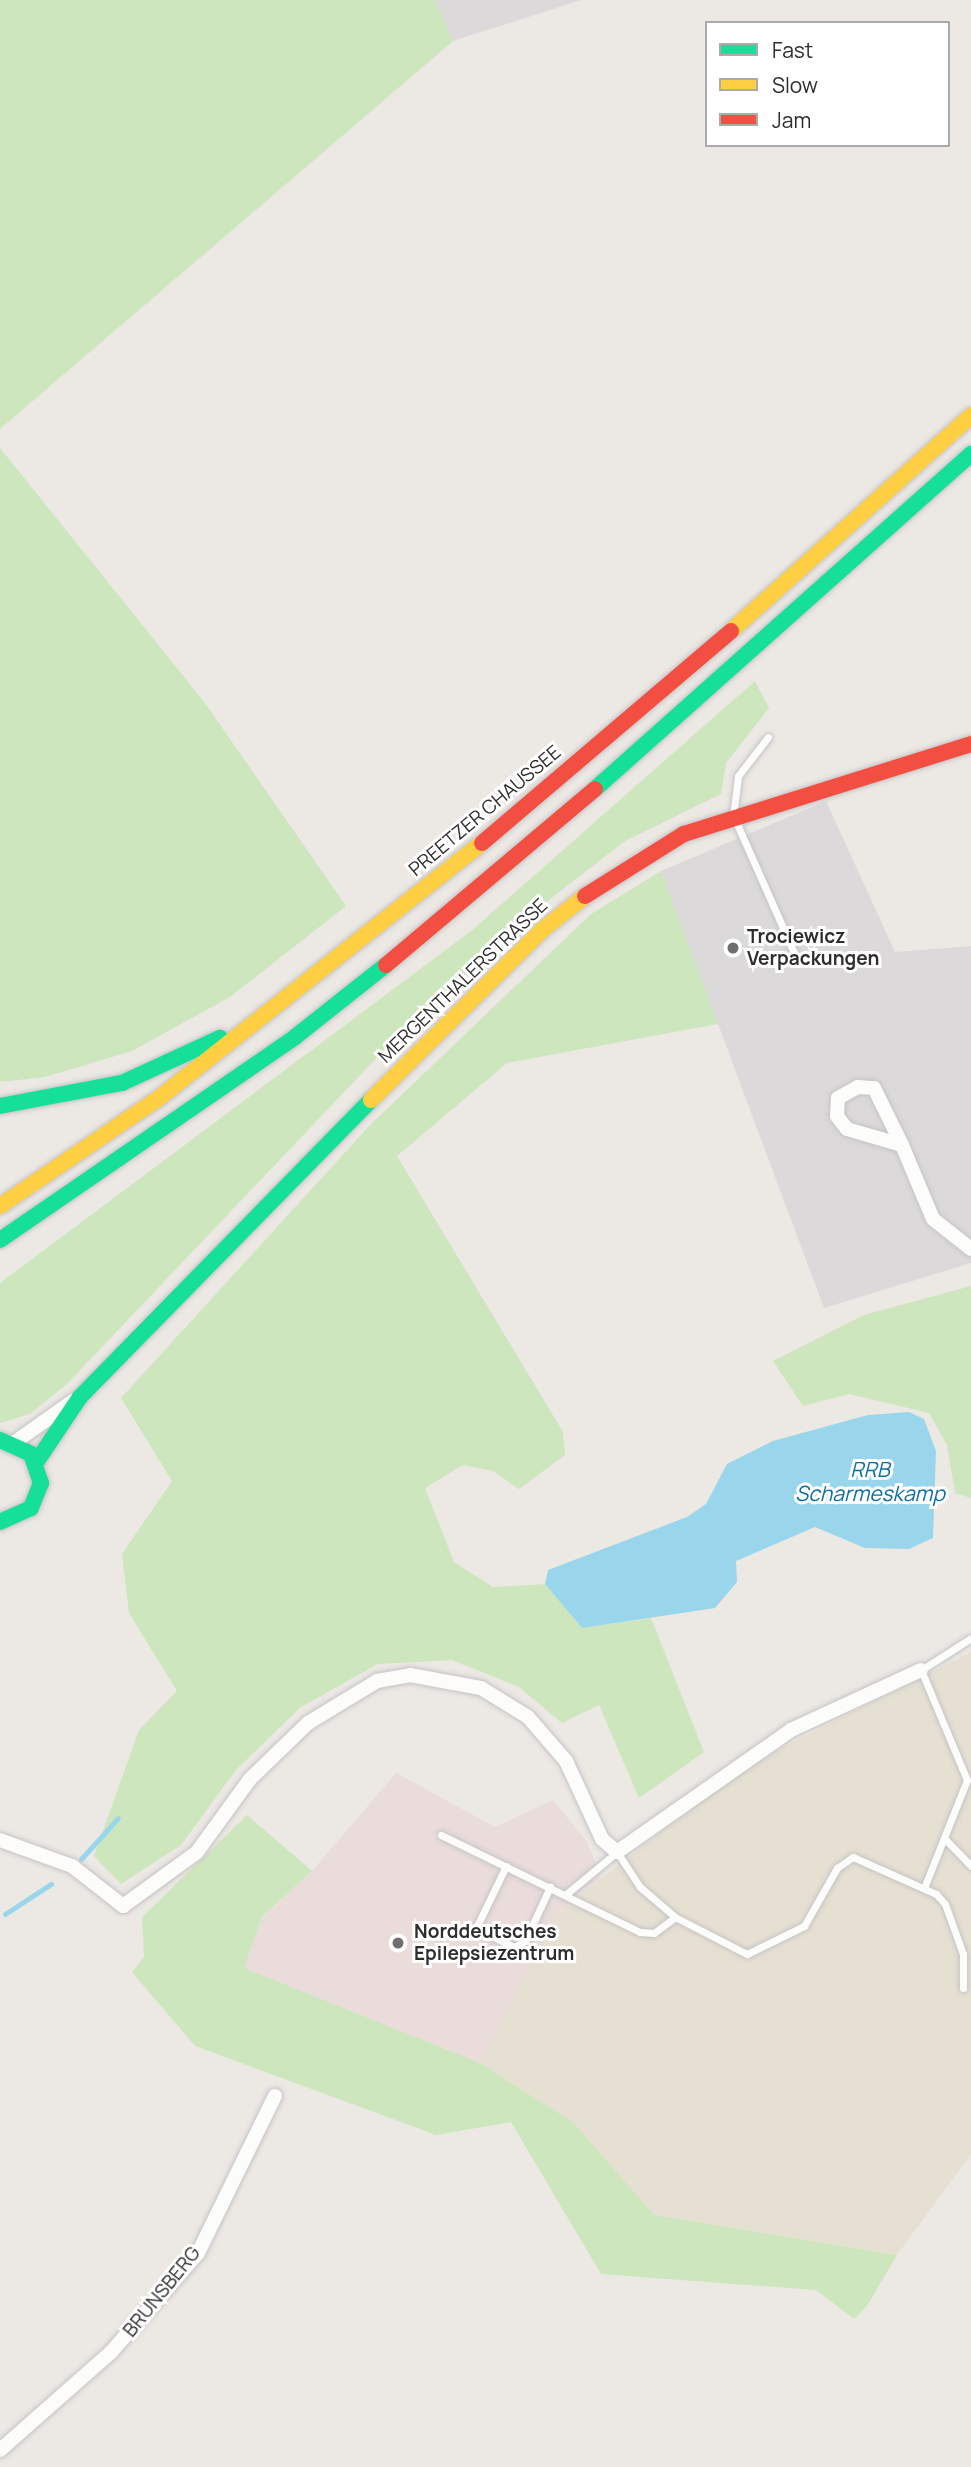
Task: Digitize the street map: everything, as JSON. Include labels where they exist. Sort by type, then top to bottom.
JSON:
[{"type":"main road","name":"PREETZER CHAUSSEE","points":[[0,1206],[267,1017],[780,589],[971,416]]},
{"type":"main road","points":[[2,1240],[295,1037],[453,913],[800,612],[971,454]]},
{"type":"main road","name":"MERGENTHALERSTRASSE","points":[[37,1461],[80,1397],[542,930],[639,859],[733,815],[971,744]]},
{"type":"main road","points":[[0,1106],[122,1083],[267,1017]]},
{"type":"main road","points":[[0,1522],[21,1517],[38,1496],[37,1461],[8,1441]]},
{"type":"street","points":[[902,1145],[847,1129],[837,1116],[838,1098],[858,1087],[874,1088],[902,1145],[933,1219],[971,1249]]},
{"type":"street","name":"MERGENTHALERSTRASSE","points":[[8,1441],[80,1397]]},
{"type":"street","points":[[0,1840],[72,1866],[123,1906],[197,1852],[250,1779],[308,1723],[377,1681],[410,1675],[481,1688],[528,1717],[566,1761],[602,1839],[617,1852],[791,1730],[921,1670]]},
{"type":"street","name":"BRUNSBERG","points":[[0,2450],[111,2352],[198,2253],[275,2096]]},
{"type":"lane","points":[[768,737],[738,776],[733,815],[796,957]]},
{"type":"lane","points":[[924,1888],[944,1839],[966,1768],[921,1670],[971,1638]]},
{"type":"lane","points":[[441,1835],[640,1932],[654,1933],[675,1917]]},
{"type":"lane","points":[[944,1839],[971,1866]]},
{"type":"lane","points":[[565,1895],[617,1852],[640,1888],[675,1917],[747,1954],[804,1926],[837,1868],[853,1857],[924,1888],[945,1904],[963,1954],[962,1988]]},
{"type":"lane","points":[[506,1866],[476,1928],[514,1947],[525,1941],[550,1887]]},
{"type":"shaded area","points":[[435,0],[581,0],[453,41]]},
{"type":"shaded area","points":[[826,801],[895,952],[971,946],[971,1263],[824,1308],[661,871]]},
{"type":"shaded area","points":[[971,1652],[971,2154],[897,2255],[654,2215],[574,2123],[480,2063],[558,1912],[743,1768]]},
{"type":"shaded area","name":"Norddeutsches Epilepsiezentrum","points":[[396,1773],[495,1827],[553,1800],[587,1842],[601,1877],[558,1912],[480,2063],[243,1968],[262,1918],[312,1871]]},
{"type":"green space","points":[[0,0],[435,0],[453,41],[0,429]]},
{"type":"green space","points":[[0,448],[205,703],[346,906],[230,997],[132,1051],[45,1077],[0,1082]]},
{"type":"green space","points":[[755,681],[769,708],[726,763],[721,794],[625,841],[528,916],[381,1053],[67,1384],[30,1414],[0,1423],[0,1283],[471,931]]},
{"type":"green space","points":[[661,871],[718,1024],[507,1063],[397,1156],[563,1432],[565,1455],[519,1489],[493,1471],[463,1465],[425,1488],[454,1562],[493,1587],[545,1584],[582,1628],[651,1618],[704,1752],[639,1798],[599,1705],[562,1723],[519,1687],[452,1660],[378,1664],[301,1707],[236,1770],[181,1845],[121,1884],[94,1856],[139,1730],[177,1691],[129,1613],[122,1554],[172,1481],[121,1398],[370,1125],[591,914]]},
{"type":"green space","points":[[971,1286],[971,1498],[955,1493],[947,1445],[929,1413],[849,1394],[803,1406],[773,1361],[864,1315]]},
{"type":"green space","points":[[247,1815],[312,1871],[262,1917],[244,1968],[480,2063],[574,2123],[654,2215],[897,2255],[867,2306],[854,2319],[816,2290],[601,2274],[511,2122],[436,2135],[195,2046],[132,1972],[144,1957],[142,1917]]},
{"type":"water","name":"RRB Scharmeskamp","points":[[909,1412],[924,1419],[936,1451],[933,1538],[909,1549],[865,1548],[815,1527],[736,1561],[737,1582],[715,1608],[582,1628],[545,1584],[548,1570],[687,1517],[706,1504],[727,1464],[773,1441],[868,1415]]},
{"type":"waterway","points":[[81,1859],[118,1818]]},
{"type":"waterway","points":[[5,1914],[51,1884]]},
{"type":"traffic: fast","points":[[595,789],[971,454]]},
{"type":"traffic: fast","points":[[0,1240],[295,1037],[386,965]]},
{"type":"traffic: fast","points":[[0,1106],[122,1083],[220,1038]]},
{"type":"traffic: fast","points":[[37,1461],[80,1397],[371,1100]]},
{"type":"traffic: fast","points":[[0,1440],[31,1454],[41,1483],[31,1508],[0,1522]]},
{"type":"traffic: slow","points":[[731,631],[971,416]]},
{"type":"traffic: slow","points":[[0,1206],[159,1098],[482,843]]},
{"type":"traffic: slow","points":[[371,1100],[542,930],[585,896]]},
{"type":"traffic: jam","points":[[482,843],[731,631]]},
{"type":"traffic: jam","points":[[585,896],[684,834],[971,744]]},
{"type":"traffic: jam","points":[[386,965],[595,789]]},
{"type":"place","name":"Trociewicz Verpackungen","points":[[733,948]]},
{"type":"place","name":"Norddeutsches Epilepsiezentrum","points":[[398,1943]]}]
